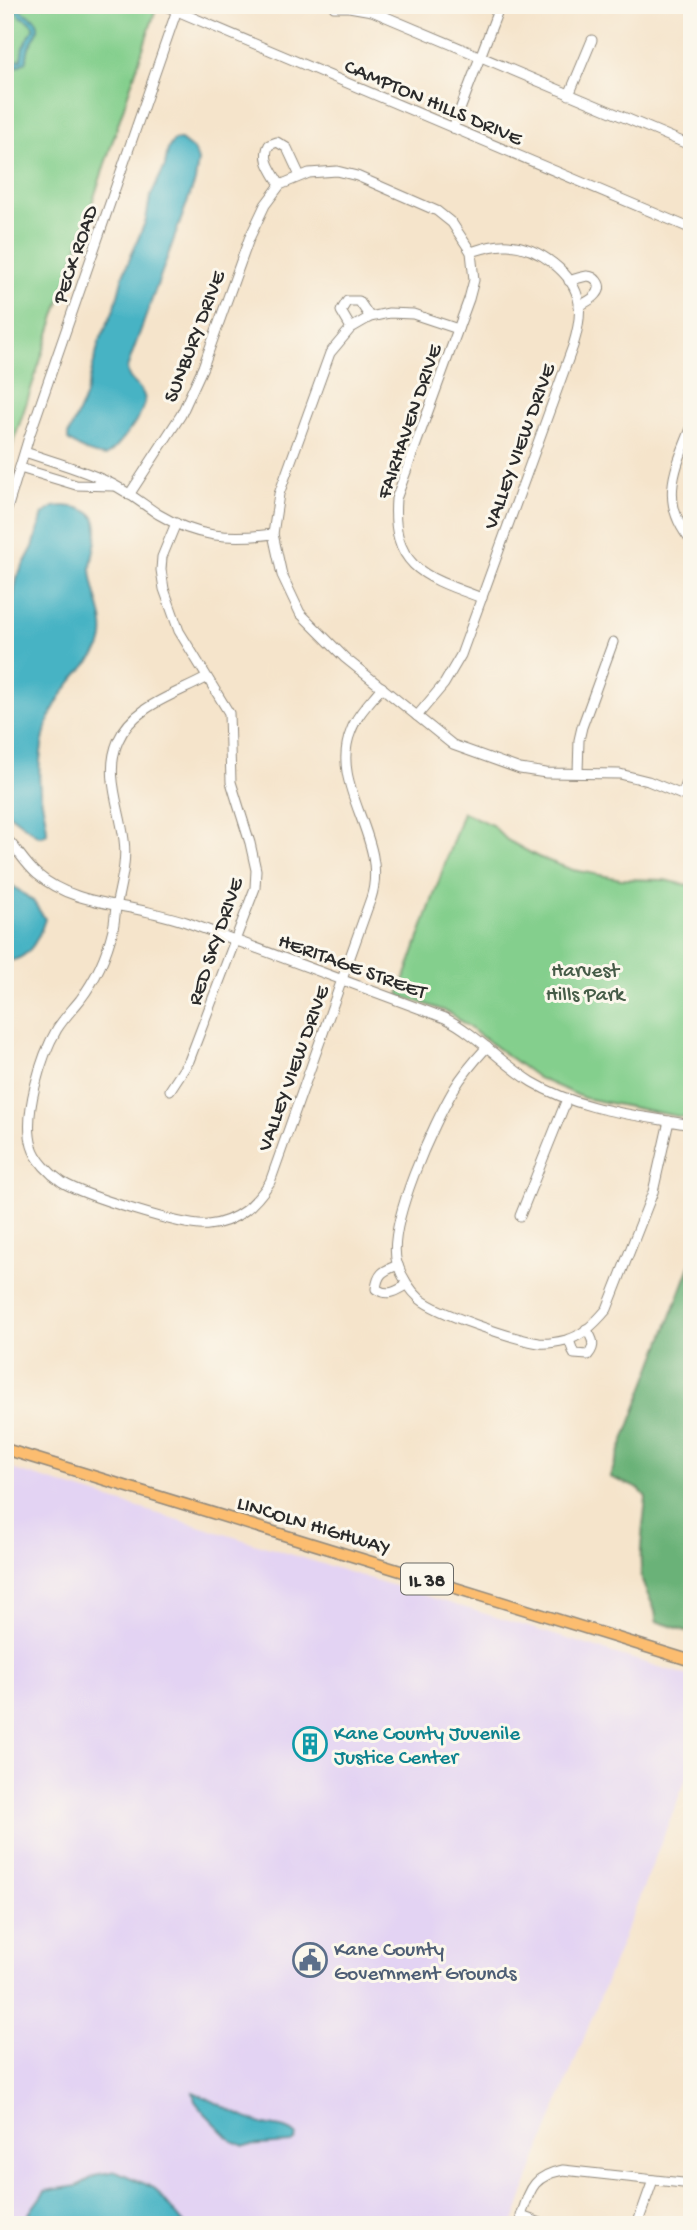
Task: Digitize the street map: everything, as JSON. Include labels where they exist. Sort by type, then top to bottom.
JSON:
[{"type":"main road","name":"LINCOLN HIGHWAY","points":[[5,1449],[692,1661]]},
{"type":"street","name":"CAMPTON HILLS DRIVE","points":[[163,5],[178,8],[692,229]]},
{"type":"street","points":[[453,128],[500,5]]},
{"type":"street","points":[[334,7],[372,12],[692,146]]},
{"type":"street","name":"PECK ROAD","points":[[5,516],[178,8]]},
{"type":"street","points":[[569,95],[592,40]]},
{"type":"street","points":[[300,176],[287,148],[277,142],[269,145],[266,159],[280,184],[320,171],[346,173],[444,216],[471,252]]},
{"type":"street","name":"SUNBURY DRIVE","points":[[129,495],[181,415],[203,367],[249,239],[265,205],[280,184]]},
{"type":"street","name":"VALLEY VIEW DRIVE","points":[[417,716],[453,670],[482,598],[578,326],[579,306],[569,281],[542,255],[527,248],[507,244],[471,252]]},
{"type":"street","name":"FAIRHAVEN DRIVE","points":[[471,252],[474,280],[396,499],[394,523],[398,541],[418,569],[433,581],[482,598]]},
{"type":"street","points":[[569,281],[589,276],[599,284],[599,289],[592,299],[579,306]]},
{"type":"street","points":[[351,328],[341,311],[347,301],[359,301],[370,317]]},
{"type":"street","points":[[457,329],[413,314],[389,313],[370,317],[351,328],[326,359],[278,494],[273,534],[282,575],[300,613],[345,658],[453,745],[502,764],[533,772],[603,772],[629,776],[692,799]]},
{"type":"street","points":[[692,426],[676,467],[671,490],[674,513],[692,542]]},
{"type":"street","points":[[25,452],[82,471],[116,486],[176,523],[215,536],[249,537],[273,534]]},
{"type":"street","points":[[20,468],[76,485],[116,486]]},
{"type":"street","name":"RED SKY DRIVE","points":[[170,1090],[189,1061],[255,888],[256,870],[231,782],[229,713],[179,631],[164,589],[162,557],[176,523]]},
{"type":"street","points":[[578,772],[579,740],[613,642]]},
{"type":"street","name":"VALLEY VIEW DRIVE","points":[[206,678],[140,712],[127,726],[118,742],[112,765],[112,781],[125,859],[114,927],[94,980],[67,1015],[48,1049],[30,1107],[32,1145],[38,1158],[56,1177],[71,1187],[174,1221],[198,1226],[228,1221],[244,1212],[258,1200],[270,1182],[372,898],[376,876],[371,846],[347,774],[346,746],[358,717],[382,687]]},
{"type":"street","points":[[682,795],[692,770]]},
{"type":"street","name":"HERITAGE STREET","points":[[5,837],[23,861],[54,886],[76,895],[186,922],[445,1018],[526,1078],[567,1099],[603,1109],[692,1125]]},
{"type":"street","points":[[487,1047],[455,1087],[438,1118],[397,1226],[395,1242],[398,1265],[407,1285],[421,1299],[438,1310],[519,1338],[542,1343],[569,1340],[595,1324],[607,1309],[653,1192],[668,1121]]},
{"type":"street","points":[[520,1216],[567,1099]]},
{"type":"street","points":[[398,1265],[384,1271],[377,1279],[376,1289],[392,1294],[407,1285]]},
{"type":"street","points":[[569,1340],[574,1354],[588,1355],[593,1350],[593,1343],[586,1329]]},
{"type":"street","points":[[547,2225],[521,2216],[531,2186],[536,2180],[554,2172],[692,2184]]},
{"type":"street","points":[[637,2225],[653,2180]]},
{"type":"shaded area","name":"Kane County Government Grounds","points":[[5,1467],[692,1677],[692,1764],[537,2157],[513,2225],[5,2225]]},
{"type":"green space","points":[[5,5],[146,5],[156,9],[5,468]]},
{"type":"green space","name":"Harvest Hills Park","points":[[463,812],[492,825],[507,840],[538,857],[573,870],[621,879],[664,880],[692,886],[692,1119],[584,1098],[538,1078],[448,1012],[399,995]]},
{"type":"green space","points":[[692,1261],[692,1633],[656,1621],[655,1610],[642,1580],[641,1570],[646,1497],[639,1489],[610,1477]]},
{"type":"water","points":[[12,5],[18,5],[22,12],[35,19],[38,26],[26,62],[15,67],[5,61],[5,54],[12,61],[21,60],[23,47],[34,28]]},
{"type":"water","points":[[174,140],[181,140],[195,151],[198,161],[195,181],[127,368],[129,377],[144,396],[144,402],[137,419],[117,445],[106,456],[96,454],[72,443],[68,440],[68,435],[85,398],[99,342],[115,307],[123,275],[146,220],[150,197]]},
{"type":"water","points":[[63,506],[87,511],[96,521],[97,535],[91,569],[102,619],[103,639],[96,655],[63,693],[48,723],[39,776],[47,833],[38,836],[5,811],[5,622],[12,606],[17,577],[33,547],[43,514],[53,507]]},
{"type":"water","points":[[5,880],[33,901],[45,919],[31,948],[20,958],[5,961]]},
{"type":"water","points":[[193,2092],[250,2120],[290,2131],[296,2135],[295,2140],[291,2143],[244,2146],[232,2141],[202,2110],[195,2101]]},
{"type":"water","points":[[116,2171],[154,2188],[185,2225],[57,2225],[27,2216],[45,2191],[77,2186],[99,2174]]},
{"type":"place","name":"Kane County Juvenile Justice Center","points":[[310,1744]]},
{"type":"place","name":"Kane County Government Grounds","points":[[310,1960]]}]
